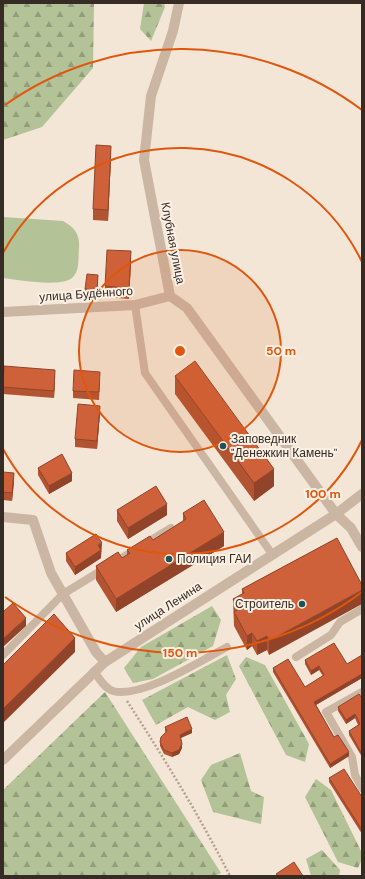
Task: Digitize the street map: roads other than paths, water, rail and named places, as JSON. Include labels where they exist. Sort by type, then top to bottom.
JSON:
[{"type":"street","name":"Клубная улица","points":[[179,3],[173,31],[150,96],[144,160],[170,296],[186,308],[336,514],[351,528],[362,547]]},
{"type":"street","name":"улица Будённого","points":[[3,312],[135,305],[170,296]]},
{"type":"street","name":"улица Ленина","points":[[3,760],[105,662],[336,514],[362,494]]},
{"type":"street","points":[[3,517],[33,520],[51,573],[96,652],[105,662]]},
{"type":"lane","points":[[135,305],[145,373],[272,554]]},
{"type":"lane","points":[[3,655],[63,594],[171,528]]},
{"type":"lane","points":[[296,657],[331,635],[340,622],[362,609]]},
{"type":"lane","points":[[94,671],[105,686],[112,690],[121,692],[151,686],[228,647]]},
{"type":"lane","points":[[362,692],[326,712],[352,757],[354,775],[362,788]]},
{"type":"place","name":"Заповедник \"Денежкин Камень\"","points":[[223,446]]},
{"type":"place","name":"Полиция ГАИ","points":[[169,559]]},
{"type":"place","name":"Строитель","points":[[302,604]]}]
